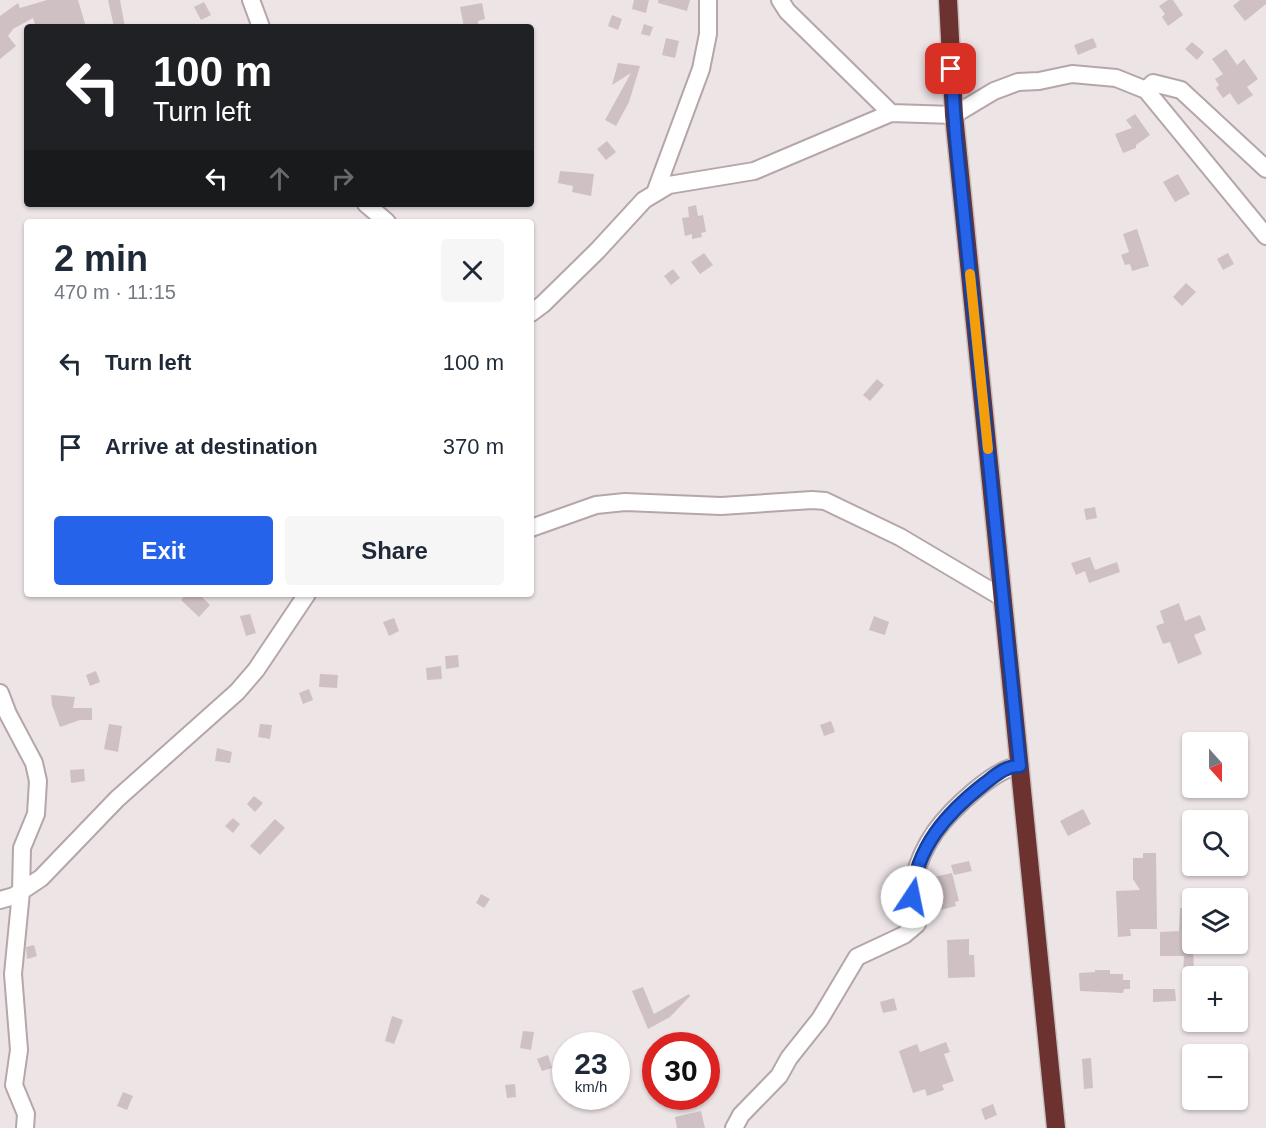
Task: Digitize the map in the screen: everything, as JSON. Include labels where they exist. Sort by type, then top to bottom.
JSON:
[{"type":"highway","points":[[948,0],[954,115],[1056,1128]]},
{"type":"street","points":[[250,0],[260,24]]},
{"type":"street","points":[[655,193],[701,69],[708,34],[708,0]]},
{"type":"street","points":[[780,0],[787,11],[891,113]]},
{"type":"street","points":[[534,310],[543,304],[644,200],[669,185],[754,171],[891,113],[954,115],[994,91],[1018,82],[1072,75],[1116,78],[1146,90],[1266,237]]},
{"type":"street","points":[[1146,90],[1153,83],[1181,90],[1266,169]]},
{"type":"street","points":[[370,207],[384,219]]},
{"type":"street","points":[[534,527],[596,505],[625,502],[721,506],[825,501],[900,537],[1003,598]]},
{"type":"street","points":[[0,900],[21,892],[40,878],[117,799],[237,692],[256,670],[305,597]]},
{"type":"street","points":[[0,693],[8,714],[34,763],[38,780],[36,814],[22,848],[21,892],[13,974],[19,1050],[14,1085],[26,1114],[25,1128]]},
{"type":"street","points":[[734,1128],[741,1115],[779,1076],[789,1058],[820,1019],[857,957],[904,935],[917,924],[912,897],[915,877],[935,832],[959,805],[1008,766],[1020,766]]},
{"type":"building","points":[[47,0],[78,0],[85,24],[35,24],[33,18],[13,29],[8,36],[16,46],[0,59],[0,16],[18,3],[20,8]]},
{"type":"building","points":[[108,0],[120,0],[124,24],[113,24]]},
{"type":"building","points":[[634,0],[649,0],[646,13],[632,9]]},
{"type":"building","points":[[658,0],[690,0],[687,11],[658,3]]},
{"type":"building","points":[[1168,0],[1173,0],[1183,15],[1168,26],[1162,17],[1165,14],[1159,6]]},
{"type":"building","points":[[1240,0],[1266,0],[1266,4],[1245,21],[1233,6]]},
{"type":"building","points":[[204,2],[211,15],[201,20],[194,7]]},
{"type":"building","points":[[482,3],[485,19],[478,21],[478,24],[463,24],[460,7]]},
{"type":"building","points":[[612,15],[622,19],[618,30],[608,26]]},
{"type":"building","points":[[644,24],[653,27],[650,36],[641,34]]},
{"type":"building","points":[[666,38],[679,41],[675,58],[662,55]]},
{"type":"building","points":[[1093,38],[1097,47],[1078,55],[1074,45]]},
{"type":"building","points":[[1192,42],[1204,52],[1197,60],[1185,49]]},
{"type":"building","points":[[1226,49],[1237,65],[1244,59],[1258,79],[1247,87],[1253,95],[1238,105],[1230,93],[1223,98],[1216,88],[1219,85],[1215,79],[1223,74],[1212,59]]},
{"type":"building","points":[[618,63],[640,66],[629,102],[616,126],[605,120],[631,73],[612,85]]},
{"type":"building","points":[[1135,114],[1150,135],[1136,145],[1136,148],[1123,153],[1115,134],[1132,128],[1126,120]]},
{"type":"building","points":[[607,141],[616,152],[606,160],[597,149]]},
{"type":"building","points":[[560,171],[594,174],[591,196],[572,192],[573,186],[558,183]]},
{"type":"building","points":[[1178,174],[1190,194],[1175,202],[1163,182]]},
{"type":"building","points":[[696,205],[698,216],[703,215],[706,232],[701,233],[702,237],[692,239],[692,234],[685,236],[682,218],[689,217],[688,207]]},
{"type":"building","points":[[1137,229],[1149,266],[1132,271],[1130,264],[1125,265],[1121,255],[1129,252],[1123,234]]},
{"type":"building","points":[[704,253],[713,265],[700,274],[691,262]]},
{"type":"building","points":[[1228,253],[1234,264],[1223,270],[1217,259]]},
{"type":"building","points":[[673,269],[680,278],[671,285],[664,276]]},
{"type":"building","points":[[1186,283],[1196,292],[1182,306],[1173,297]]},
{"type":"building","points":[[877,379],[884,385],[870,401],[863,395]]},
{"type":"building","points":[[1095,507],[1097,518],[1086,520],[1084,509]]},
{"type":"building","points":[[1090,557],[1095,570],[1117,562],[1120,572],[1089,583],[1085,571],[1076,575],[1071,563]]},
{"type":"building","points":[[184,597],[202,597],[210,605],[199,617],[181,600]]},
{"type":"building","points":[[1179,603],[1185,621],[1200,615],[1206,630],[1194,635],[1202,654],[1178,664],[1170,642],[1163,644],[1156,626],[1164,623],[1160,611]]},
{"type":"building","points":[[250,614],[256,633],[246,636],[240,616]]},
{"type":"building","points":[[874,616],[889,622],[885,635],[869,630]]},
{"type":"building","points":[[394,618],[399,631],[389,636],[383,622]]},
{"type":"building","points":[[458,655],[459,667],[446,669],[445,656]]},
{"type":"building","points":[[441,666],[442,679],[427,680],[426,668]]},
{"type":"building","points":[[96,671],[100,682],[90,686],[86,675]]},
{"type":"building","points":[[320,674],[338,675],[337,688],[319,687]]},
{"type":"building","points":[[309,689],[313,700],[303,704],[299,693]]},
{"type":"building","points":[[51,695],[75,697],[73,708],[92,708],[92,720],[80,720],[60,727]]},
{"type":"building","points":[[831,721],[835,732],[824,736],[820,725]]},
{"type":"building","points":[[109,724],[122,726],[118,752],[104,749]]},
{"type":"building","points":[[260,724],[272,725],[270,739],[258,737]]},
{"type":"building","points":[[217,748],[232,752],[230,763],[215,761]]},
{"type":"building","points":[[84,769],[85,781],[71,783],[70,770]]},
{"type":"building","points":[[254,796],[263,803],[255,812],[247,804]]},
{"type":"building","points":[[1083,809],[1091,824],[1068,836],[1060,821]]},
{"type":"building","points":[[233,818],[240,824],[233,833],[225,826]]},
{"type":"building","points":[[275,819],[285,828],[260,855],[250,846]]},
{"type":"building","points":[[1143,853],[1156,853],[1157,929],[1130,929],[1131,936],[1118,937],[1116,891],[1140,890],[1133,879],[1133,858],[1143,858]]},
{"type":"building","points":[[969,861],[972,871],[954,875],[951,865]]},
{"type":"building","points":[[952,873],[959,901],[955,902],[956,906],[929,913],[925,879]]},
{"type":"building","points":[[481,894],[490,899],[484,908],[476,903]]},
{"type":"building","points":[[1180,908],[1182,908],[1182,954],[1193,954],[1194,966],[1184,966],[1184,956],[1160,956],[1160,932],[1179,931]]},
{"type":"building","points":[[969,939],[969,955],[974,955],[975,977],[948,978],[947,940]]},
{"type":"building","points":[[34,945],[37,956],[27,959],[26,947]]},
{"type":"building","points":[[1095,970],[1110,970],[1110,974],[1123,974],[1123,980],[1130,980],[1130,989],[1124,989],[1123,993],[1080,991],[1079,973],[1095,972]]},
{"type":"building","points":[[643,987],[654,1014],[689,994],[690,996],[670,1017],[648,1029],[632,991]]},
{"type":"building","points":[[1153,989],[1175,989],[1176,1001],[1153,1002]]},
{"type":"building","points":[[894,998],[897,1010],[883,1013],[880,1002]]},
{"type":"building","points":[[392,1016],[403,1020],[394,1044],[385,1041]]},
{"type":"building","points":[[523,1031],[534,1032],[531,1050],[520,1048]]},
{"type":"building","points":[[946,1042],[950,1052],[944,1054],[954,1081],[942,1085],[944,1090],[927,1096],[925,1089],[913,1093],[899,1051],[917,1044],[920,1052]]},
{"type":"building","points":[[548,1055],[552,1068],[542,1071],[537,1059]]},
{"type":"building","points":[[1091,1058],[1093,1088],[1084,1089],[1082,1059]]},
{"type":"building","points":[[515,1084],[516,1097],[507,1098],[505,1085]]},
{"type":"building","points":[[123,1092],[133,1096],[127,1110],[117,1106]]},
{"type":"building","points":[[993,1104],[997,1115],[985,1120],[981,1109]]},
{"type":"building","points":[[701,1111],[705,1128],[677,1128],[675,1117]]},
{"type":"slow traffic","points":[[970,274],[988,449]]},
{"type":"route","points":[[912,897],[917,869],[929,841],[944,821],[959,805],[1008,766],[1020,766],[956,138],[951,69]]}]
